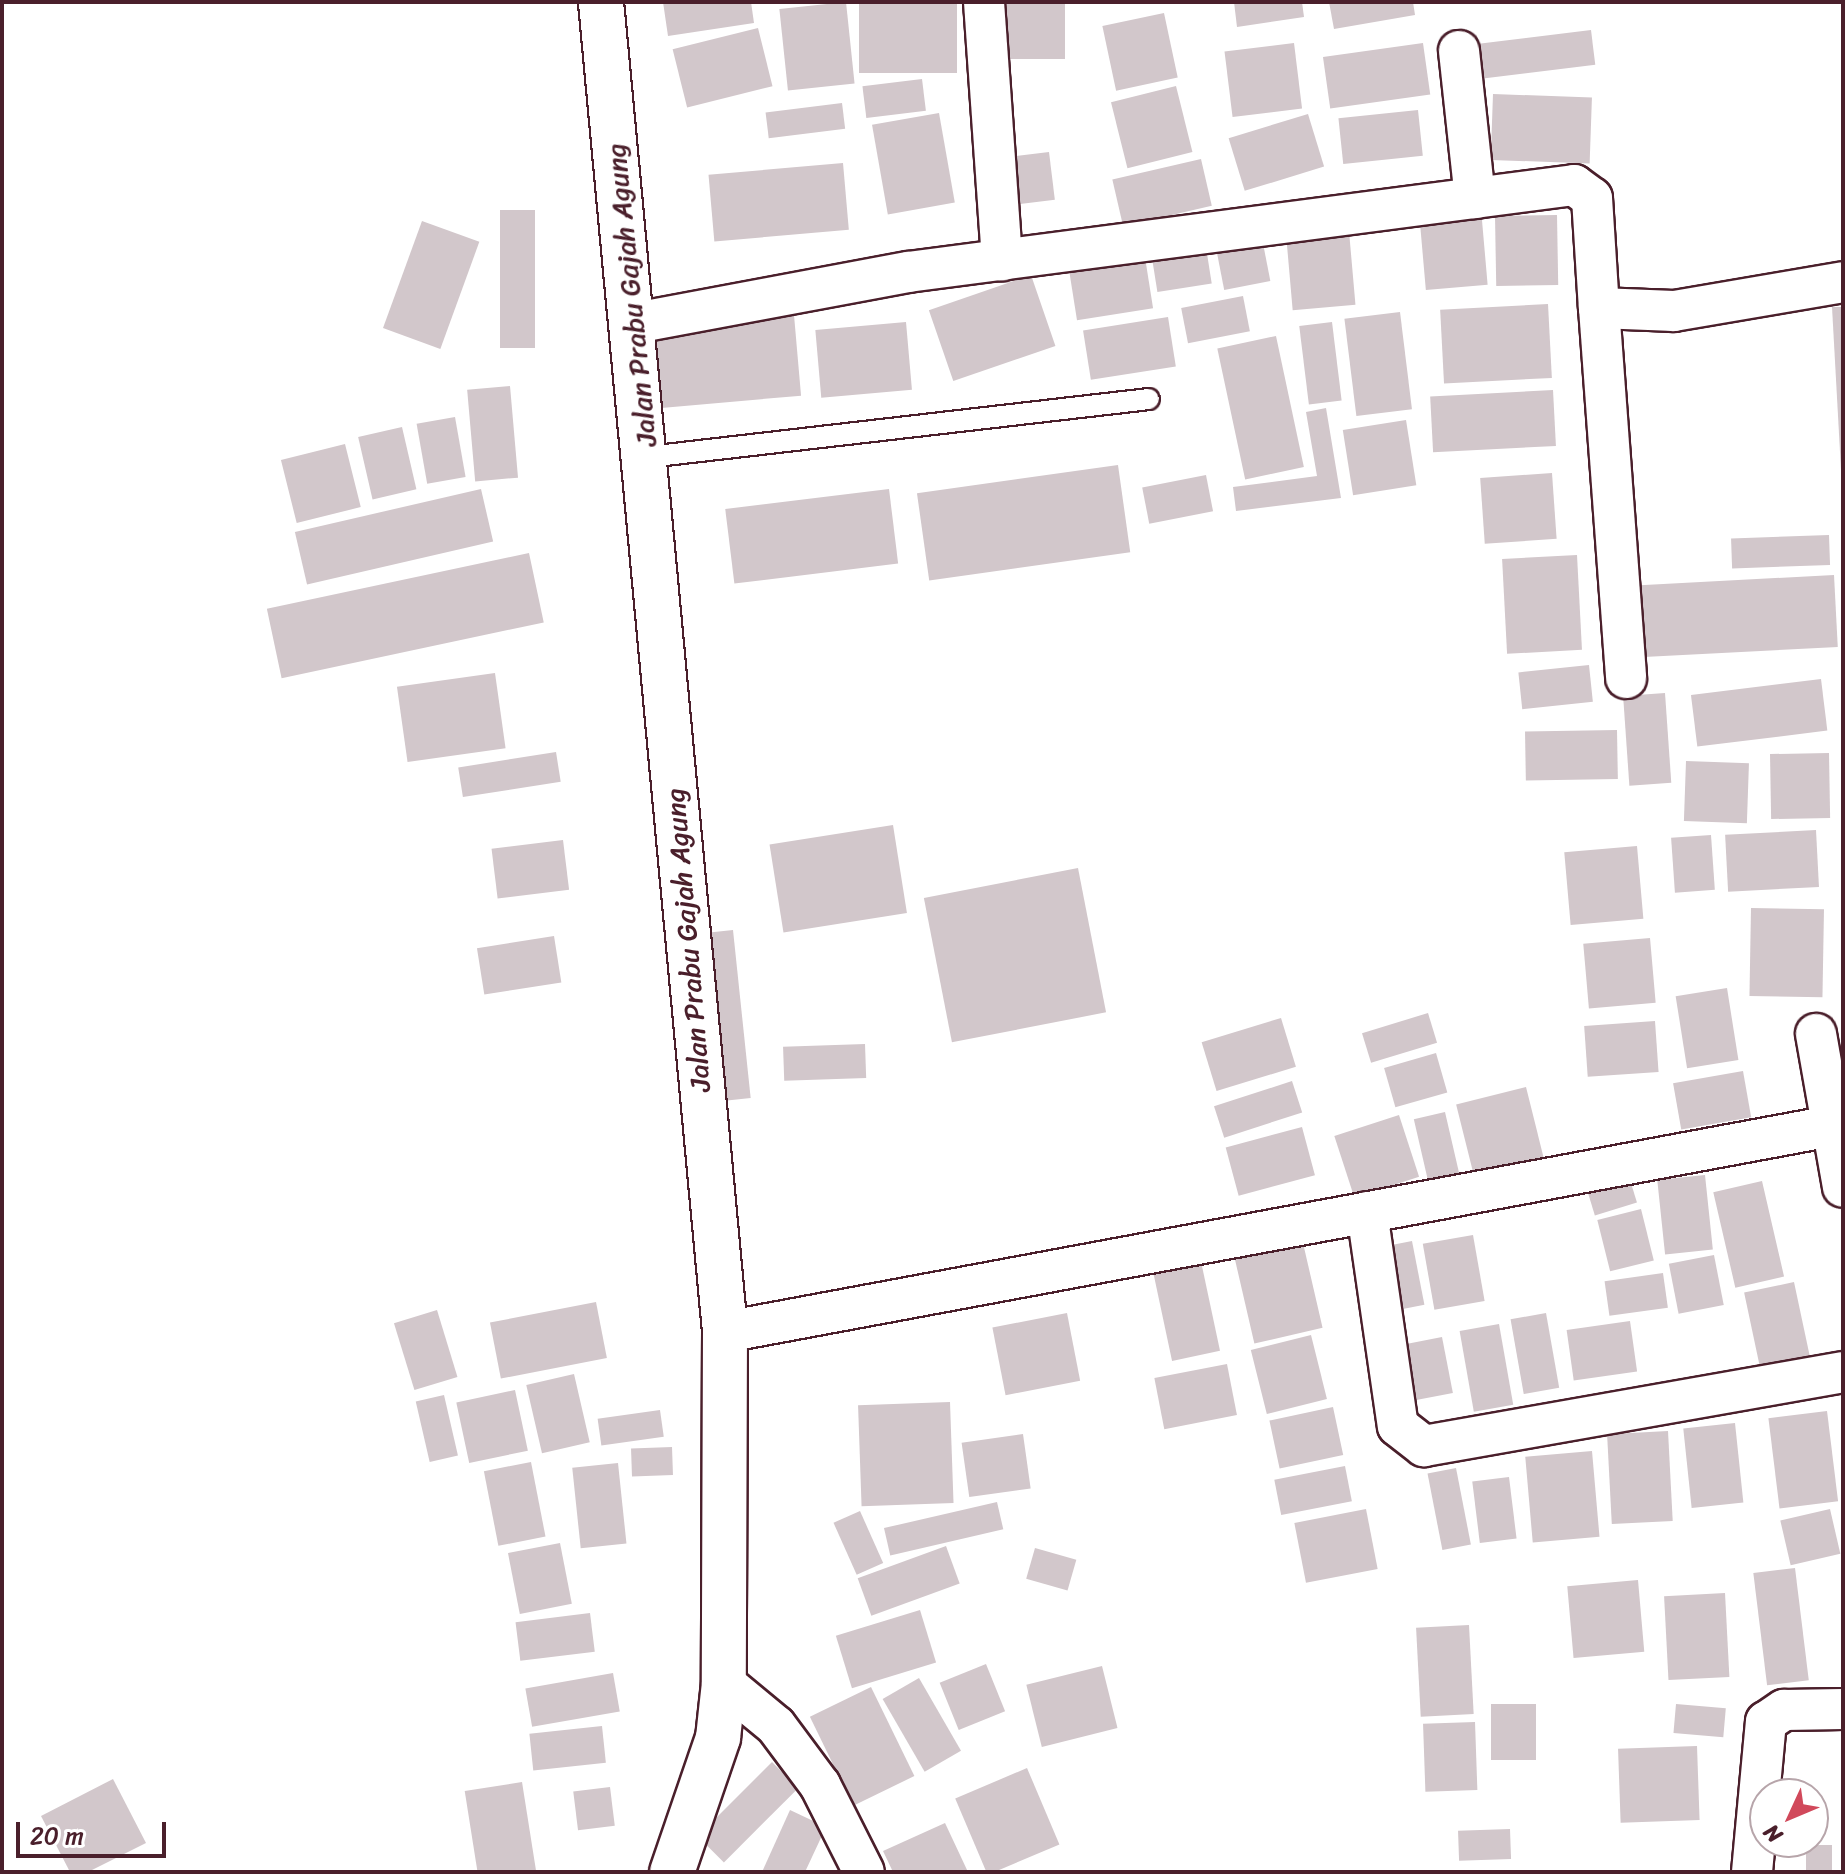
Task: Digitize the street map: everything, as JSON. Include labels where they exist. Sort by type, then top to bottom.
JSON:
[{"type":"highway","name":"Jalan Prabu Gajah Agung","points":[[601,2],[630,324],[648,457],[725,1332],[724,1683],[718,1738],[672,1872]]},
{"type":"street","points":[[984,2],[1002,260]]},
{"type":"street","points":[[1459,51],[1475,198]]},
{"type":"street","points":[[630,324],[801,289],[1574,185],[1587,191],[1599,308],[1626,678]]},
{"type":"street","points":[[1599,308],[1674,311],[1843,282]]},
{"type":"street","points":[[1816,1034],[1843,1187]]},
{"type":"street","points":[[725,1332],[1831,1126]]},
{"type":"street","points":[[1367,1212],[1398,1426],[1424,1446],[1843,1372]]},
{"type":"street","points":[[724,1683],[776,1726],[820,1785],[864,1872]]},
{"type":"street","points":[[1752,1872],[1766,1722],[1784,1710],[1843,1709]]},
{"type":"lane","points":[[648,457],[1149,399]]},
{"type":"building","points":[[663,2],[751,2],[754,23],[668,36]]},
{"type":"building","points":[[846,2],[855,84],[788,91],[779,9]]},
{"type":"building","points":[[859,2],[957,2],[957,73],[859,73]]},
{"type":"building","points":[[1005,2],[1065,2],[1065,59],[1005,59]]},
{"type":"building","points":[[1234,2],[1302,2],[1304,17],[1237,27]]},
{"type":"building","points":[[1329,2],[1413,2],[1415,15],[1334,29]]},
{"type":"building","points":[[1164,13],[1178,78],[1116,91],[1102,26]]},
{"type":"building","points":[[758,28],[773,86],[687,108],[673,49]]},
{"type":"building","points":[[1591,30],[1595,65],[1483,79],[1479,44]]},
{"type":"building","points":[[1294,43],[1302,109],[1233,117],[1225,52]]},
{"type":"building","points":[[1423,43],[1430,94],[1330,109],[1323,57]]},
{"type":"building","points":[[922,79],[926,111],[866,118],[862,86]]},
{"type":"building","points":[[1176,86],[1192,152],[1127,168],[1111,102]]},
{"type":"building","points":[[1493,94],[1592,97],[1590,163],[1491,160]]},
{"type":"building","points":[[842,103],[845,129],[769,138],[766,112]]},
{"type":"building","points":[[1418,110],[1423,156],[1343,164],[1338,118]]},
{"type":"building","points":[[939,113],[955,203],[888,214],[872,125]]},
{"type":"building","points":[[1308,114],[1324,167],[1245,191],[1229,138]]},
{"type":"building","points":[[1049,152],[1055,200],[1013,205],[1007,157]]},
{"type":"building","points":[[1201,159],[1212,206],[1123,226],[1112,179]]},
{"type":"building","points":[[843,163],[849,230],[714,242],[709,175]]},
{"type":"building","points":[[1481,209],[1488,285],[1426,290],[1419,214]]},
{"type":"building","points":[[500,210],[535,210],[535,348],[500,348]]},
{"type":"building","points":[[1557,215],[1558,285],[1496,286],[1495,216]]},
{"type":"building","points":[[422,221],[479,242],[440,349],[383,328]]},
{"type":"building","points":[[1349,231],[1355,305],[1293,310],[1286,236]]},
{"type":"building","points":[[1261,233],[1270,281],[1224,290],[1215,242]]},
{"type":"building","points":[[1205,241],[1212,283],[1157,292],[1151,250]]},
{"type":"building","points":[[1144,251],[1153,308],[1077,320],[1068,263]]},
{"type":"building","points":[[1031,275],[1055,346],[953,381],[929,310]]},
{"type":"building","points":[[1243,296],[1250,331],[1188,343],[1181,308]]},
{"type":"building","points":[[1548,304],[1552,378],[1444,384],[1440,310]]},
{"type":"building","points":[[1832,307],[1843,307],[1843,470],[1841,470]]},
{"type":"building","points":[[1400,312],[1412,409],[1356,416],[1344,319]]},
{"type":"building","points":[[794,315],[801,396],[656,408],[649,328]]},
{"type":"building","points":[[1168,317],[1176,366],[1091,380],[1083,330]]},
{"type":"building","points":[[906,322],[912,390],[821,398],[815,330]]},
{"type":"building","points":[[1332,322],[1342,400],[1309,404],[1299,326]]},
{"type":"building","points":[[1276,336],[1304,467],[1245,480],[1217,348]]},
{"type":"building","points":[[510,386],[518,478],[475,481],[467,390]]},
{"type":"building","points":[[1553,390],[1556,446],[1433,452],[1430,396]]},
{"type":"building","points":[[1326,408],[1341,498],[1236,511],[1233,487],[1317,476],[1306,412]]},
{"type":"building","points":[[455,417],[466,477],[427,484],[417,424]]},
{"type":"building","points":[[1406,420],[1416,485],[1353,495],[1343,430]]},
{"type":"building","points":[[402,427],[416,489],[373,499],[358,437]]},
{"type":"building","points":[[345,444],[361,507],[297,523],[281,460]]},
{"type":"building","points":[[1118,465],[1130,552],[929,580],[917,493]]},
{"type":"building","points":[[1552,473],[1557,539],[1485,544],[1480,478]]},
{"type":"building","points":[[1206,475],[1213,511],[1149,524],[1142,487]]},
{"type":"building","points":[[481,489],[493,542],[307,585],[295,532]]},
{"type":"building","points":[[889,489],[898,563],[734,584],[725,509]]},
{"type":"building","points":[[1829,535],[1830,565],[1732,568],[1731,538]]},
{"type":"building","points":[[529,553],[544,622],[282,678],[267,609]]},
{"type":"building","points":[[1577,555],[1582,650],[1507,654],[1502,559]]},
{"type":"building","points":[[1834,575],[1838,647],[1639,657],[1635,585]]},
{"type":"building","points":[[1589,665],[1593,702],[1522,709],[1518,672]]},
{"type":"building","points":[[495,673],[506,748],[408,762],[397,687]]},
{"type":"building","points":[[1821,679],[1827,731],[1697,747],[1691,695]]},
{"type":"building","points":[[1665,693],[1671,783],[1629,786],[1623,696]]},
{"type":"building","points":[[1617,730],[1618,779],[1526,781],[1525,732]]},
{"type":"building","points":[[556,752],[561,782],[463,797],[458,767]]},
{"type":"building","points":[[1829,753],[1830,818],[1771,819],[1770,754]]},
{"type":"building","points":[[1686,761],[1749,763],[1747,823],[1684,821]]},
{"type":"building","points":[[893,825],[907,913],[783,932],[770,845]]},
{"type":"building","points":[[1816,830],[1819,887],[1728,892],[1725,835]]},
{"type":"building","points":[[1711,835],[1715,890],[1675,893],[1671,838]]},
{"type":"building","points":[[563,840],[569,890],[498,898],[492,849]]},
{"type":"building","points":[[1637,846],[1643,919],[1571,925],[1564,852]]},
{"type":"building","points":[[1078,868],[1106,1012],[952,1042],[924,898]]},
{"type":"building","points":[[1751,908],[1824,909],[1822,997],[1749,996]]},
{"type":"building","points":[[733,930],[751,1098],[711,1102],[693,934]]},
{"type":"building","points":[[554,936],[561,982],[484,995],[477,948]]},
{"type":"building","points":[[1650,938],[1656,1003],[1589,1009],[1583,944]]},
{"type":"building","points":[[1727,988],[1738,1060],[1687,1068],[1676,996]]},
{"type":"building","points":[[1428,1013],[1437,1043],[1371,1063],[1362,1033]]},
{"type":"building","points":[[1281,1018],[1296,1067],[1217,1091],[1202,1042]]},
{"type":"building","points":[[1655,1021],[1659,1072],[1588,1077],[1584,1026]]},
{"type":"building","points":[[865,1044],[866,1078],[784,1081],[783,1047]]},
{"type":"building","points":[[1436,1053],[1447,1092],[1395,1107],[1384,1068]]},
{"type":"building","points":[[1743,1071],[1751,1117],[1681,1130],[1673,1083]]},
{"type":"building","points":[[1292,1081],[1302,1112],[1224,1138],[1214,1106]]},
{"type":"building","points":[[1526,1087],[1544,1159],[1474,1176],[1456,1104]]},
{"type":"building","points":[[1445,1112],[1462,1187],[1431,1194],[1414,1119]]},
{"type":"building","points":[[1399,1115],[1419,1177],[1354,1198],[1334,1136]]},
{"type":"building","points":[[1302,1127],[1315,1175],[1239,1196],[1226,1147]]},
{"type":"building","points":[[1627,1170],[1637,1203],[1595,1215],[1585,1183]]},
{"type":"building","points":[[1705,1175],[1713,1250],[1665,1255],[1657,1180]]},
{"type":"building","points":[[1762,1181],[1784,1276],[1735,1288],[1713,1192]]},
{"type":"building","points":[[1641,1209],[1654,1260],[1610,1271],[1597,1220]]},
{"type":"building","points":[[1473,1235],[1485,1301],[1434,1310],[1423,1244]]},
{"type":"building","points":[[1412,1241],[1424,1305],[1390,1311],[1378,1248]]},
{"type":"building","points":[[1303,1243],[1323,1328],[1254,1344],[1235,1259]]},
{"type":"building","points":[[1199,1252],[1220,1351],[1172,1361],[1151,1262]]},
{"type":"building","points":[[1714,1255],[1724,1305],[1679,1314],[1669,1264]]},
{"type":"building","points":[[1663,1273],[1668,1308],[1609,1316],[1605,1281]]},
{"type":"building","points":[[1794,1282],[1810,1358],[1760,1369],[1744,1293]]},
{"type":"building","points":[[596,1302],[607,1358],[501,1379],[490,1323]]},
{"type":"building","points":[[437,1310],[457,1377],[414,1390],[394,1323]]},
{"type":"building","points":[[1067,1313],[1080,1381],[1006,1395],[992,1328]]},
{"type":"building","points":[[1546,1313],[1559,1388],[1524,1394],[1511,1319]]},
{"type":"building","points":[[1630,1321],[1637,1372],[1574,1380],[1567,1330]]},
{"type":"building","points":[[1499,1324],[1513,1405],[1474,1412],[1460,1331]]},
{"type":"building","points":[[1311,1335],[1327,1399],[1267,1414],[1251,1350]]},
{"type":"building","points":[[1442,1337],[1453,1393],[1406,1402],[1395,1346]]},
{"type":"building","points":[[1227,1364],[1237,1415],[1164,1429],[1154,1378]]},
{"type":"building","points":[[574,1374],[590,1442],[542,1453],[526,1385]]},
{"type":"building","points":[[515,1390],[528,1451],[469,1463],[456,1402]]},
{"type":"building","points":[[444,1395],[458,1455],[430,1462],[416,1402]]},
{"type":"building","points":[[950,1402],[954,1503],[862,1506],[858,1405]]},
{"type":"building","points":[[1333,1407],[1343,1455],[1280,1468],[1269,1421]]},
{"type":"building","points":[[660,1410],[664,1437],[601,1446],[598,1419]]},
{"type":"building","points":[[1827,1411],[1838,1501],[1780,1509],[1768,1418]]},
{"type":"building","points":[[1735,1423],[1743,1503],[1692,1508],[1683,1428]]},
{"type":"building","points":[[1668,1431],[1673,1521],[1612,1524],[1607,1434]]},
{"type":"building","points":[[1023,1434],[1031,1488],[969,1497],[962,1443]]},
{"type":"building","points":[[672,1447],[673,1475],[632,1476],[631,1448]]},
{"type":"building","points":[[1592,1451],[1599,1537],[1533,1543],[1525,1457]]},
{"type":"building","points":[[531,1462],[546,1537],[498,1546],[484,1471]]},
{"type":"building","points":[[618,1463],[626,1544],[581,1548],[572,1468]]},
{"type":"building","points":[[1345,1466],[1352,1501],[1281,1515],[1274,1480]]},
{"type":"building","points":[[1456,1468],[1471,1545],[1442,1550],[1428,1474]]},
{"type":"building","points":[[1509,1477],[1517,1539],[1480,1543],[1472,1482]]},
{"type":"building","points":[[997,1502],[1003,1529],[890,1555],[884,1528]]},
{"type":"building","points":[[1366,1509],[1378,1569],[1306,1583],[1294,1523]]},
{"type":"building","points":[[1830,1509],[1840,1554],[1791,1565],[1780,1520]]},
{"type":"building","points":[[860,1511],[883,1563],[857,1575],[834,1523]]},
{"type":"building","points":[[560,1543],[572,1604],[520,1614],[508,1553]]},
{"type":"building","points":[[946,1546],[960,1584],[871,1616],[858,1578]]},
{"type":"building","points":[[1035,1548],[1076,1560],[1068,1591],[1026,1579]]},
{"type":"building","points":[[1795,1568],[1809,1680],[1767,1685],[1753,1573]]},
{"type":"building","points":[[1638,1580],[1644,1652],[1574,1658],[1567,1586]]},
{"type":"building","points":[[1725,1593],[1729,1677],[1668,1680],[1664,1596]]},
{"type":"building","points":[[920,1610],[936,1663],[852,1688],[836,1636]]},
{"type":"building","points":[[590,1613],[595,1652],[520,1661],[516,1622]]},
{"type":"building","points":[[1469,1625],[1474,1714],[1421,1717],[1416,1628]]},
{"type":"building","points":[[986,1664],[1005,1711],[959,1730],[940,1683]]},
{"type":"building","points":[[1102,1666],[1117,1728],[1042,1747],[1026,1685]]},
{"type":"building","points":[[613,1673],[620,1711],[532,1727],[525,1688]]},
{"type":"building","points":[[919,1678],[961,1751],[925,1772],[883,1699]]},
{"type":"building","points":[[871,1687],[914,1776],[853,1806],[810,1717]]},
{"type":"building","points":[[1491,1704],[1536,1704],[1536,1760],[1491,1760]]},
{"type":"building","points":[[1676,1704],[1726,1708],[1723,1737],[1673,1733]]},
{"type":"building","points":[[1475,1722],[1477,1790],[1425,1792],[1423,1724]]},
{"type":"building","points":[[602,1726],[606,1763],[533,1770],[529,1734]]},
{"type":"building","points":[[1697,1746],[1700,1820],[1621,1823],[1618,1749]]},
{"type":"building","points":[[772,1762],[798,1788],[724,1862],[698,1836]]},
{"type":"building","points":[[1027,1768],[1059,1844],[994,1872],[986,1872],[955,1798]]},
{"type":"building","points":[[113,1779],[146,1843],[88,1872],[70,1872],[41,1816]]},
{"type":"building","points":[[522,1782],[536,1872],[478,1872],[465,1791]]},
{"type":"building","points":[[610,1787],[615,1826],[578,1830],[573,1792]]},
{"type":"building","points":[[790,1810],[826,1827],[805,1872],[762,1872]]},
{"type":"building","points":[[945,1823],[968,1872],[893,1872],[883,1851]]},
{"type":"building","points":[[1510,1829],[1511,1859],[1459,1861],[1458,1831]]},
{"type":"building","points":[[1829,1845],[1832,1845],[1832,1872],[1806,1872],[1806,1858],[1829,1858]]}]
